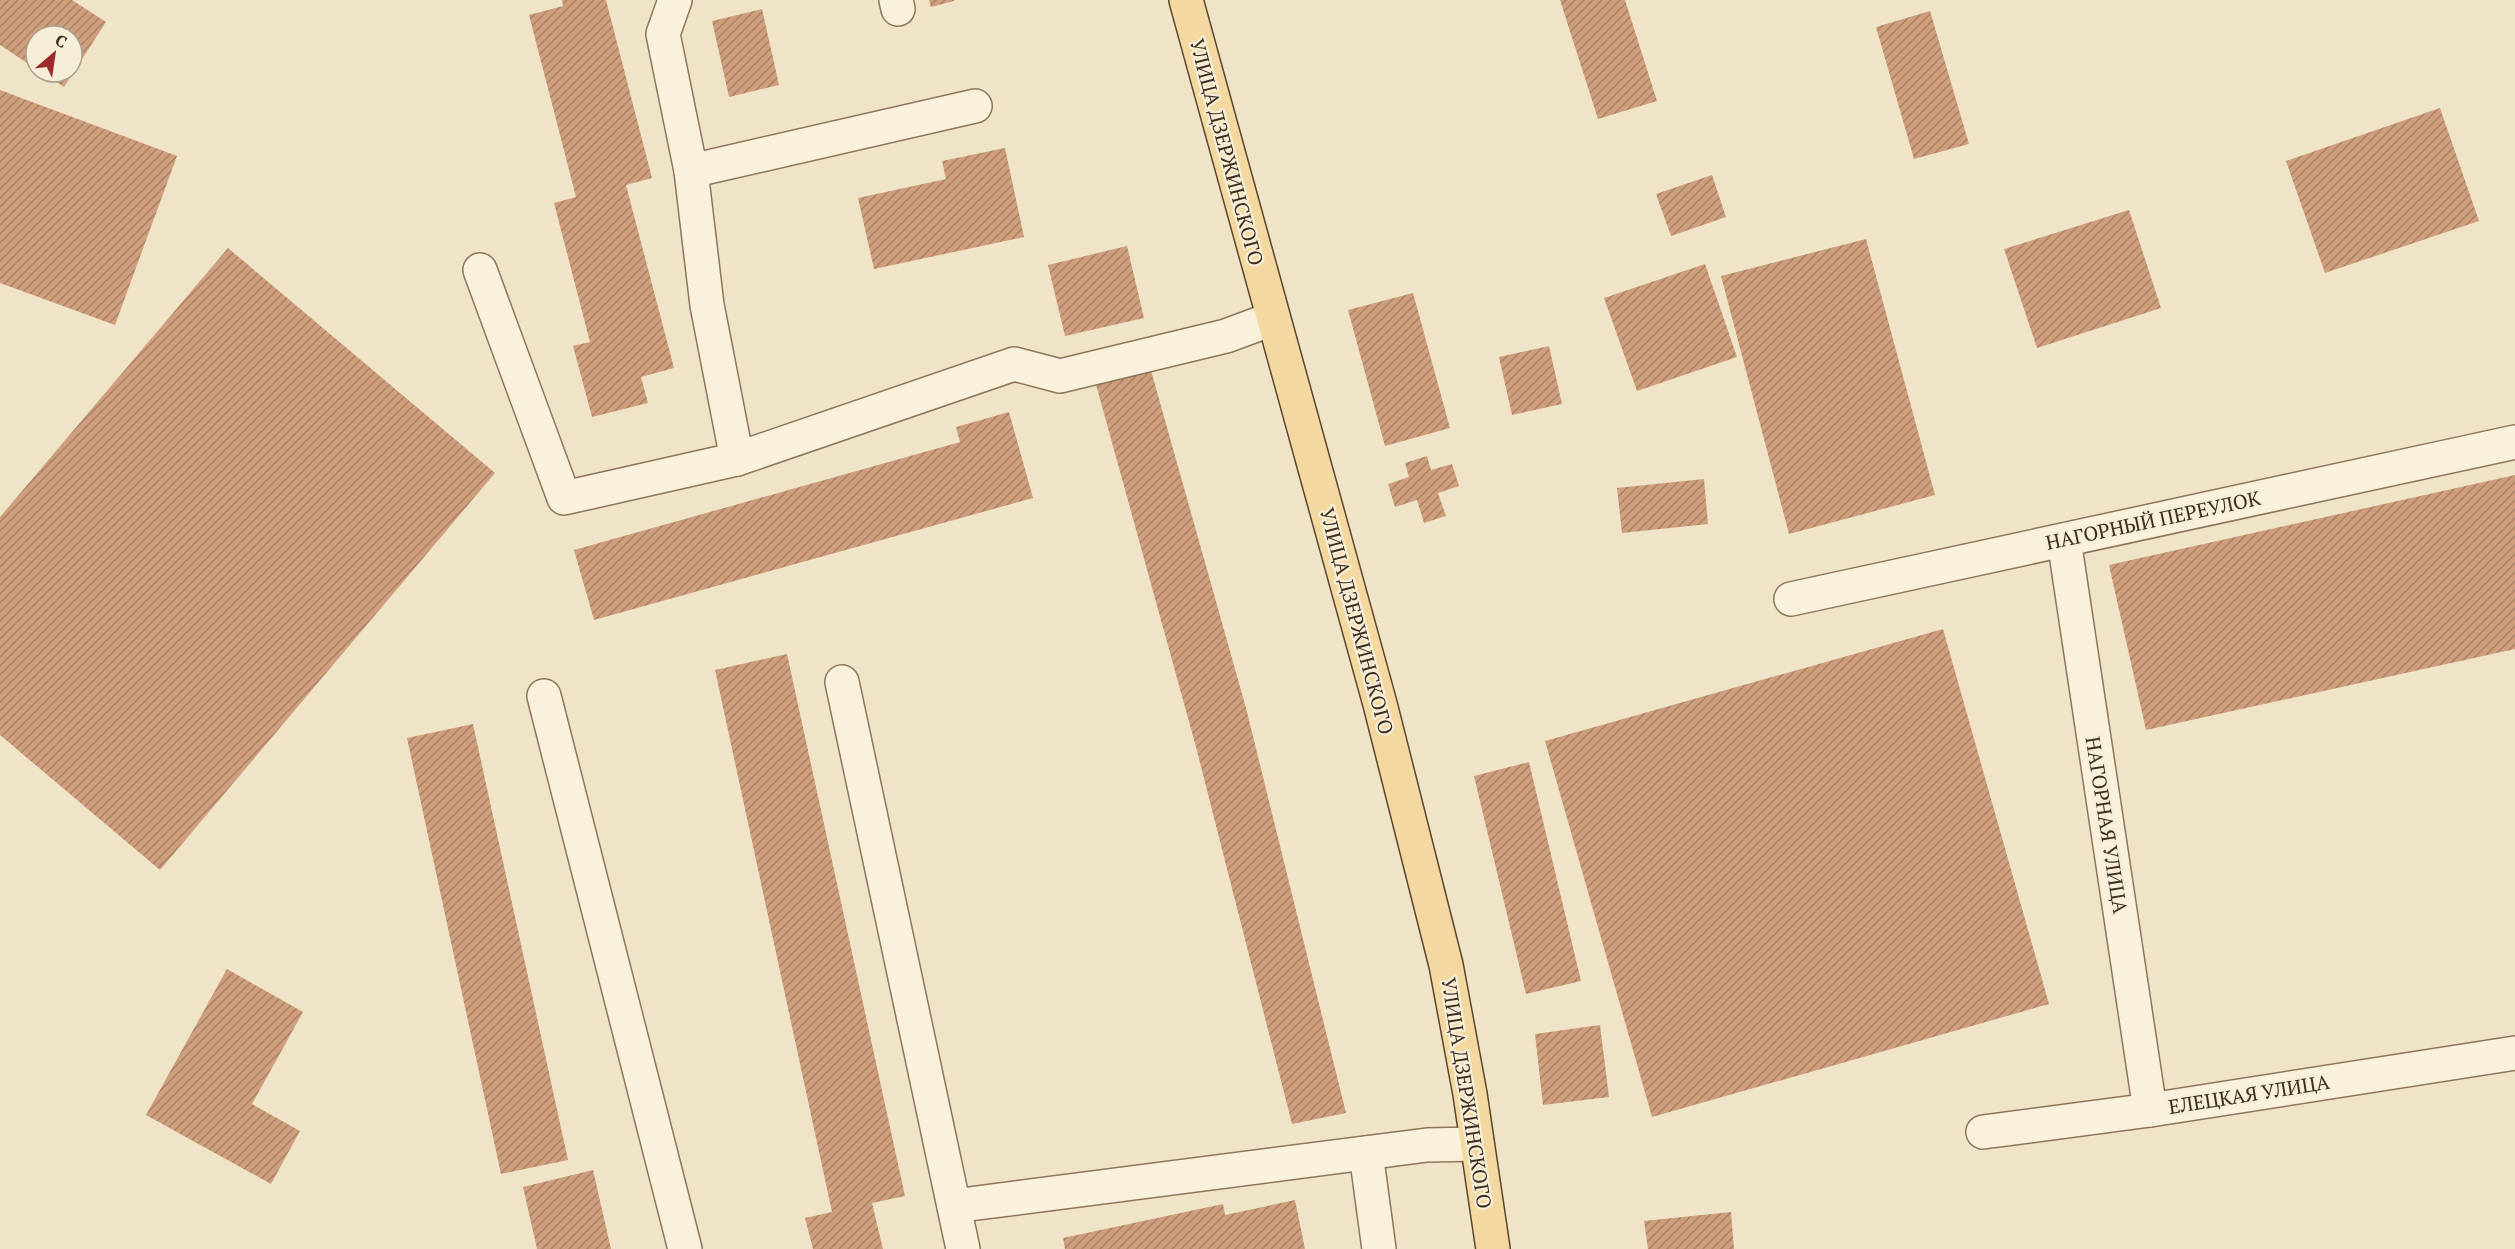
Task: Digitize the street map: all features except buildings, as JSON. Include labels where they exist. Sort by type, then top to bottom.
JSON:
[{"type":"main road","name":"УЛИЦА ДЗЕРЖИНСКОГО","points":[[1186,0],[1272,319],[1284,352],[1380,704],[1443,954],[1470,1094],[1493,1249]]},
{"type":"street","points":[[675,0],[663,34],[691,171],[707,305],[737,459]]},
{"type":"street","points":[[691,171],[975,106]]},
{"type":"street","points":[[480,270],[564,498],[737,459],[1014,364],[1060,376],[1226,336],[1272,319]]},
{"type":"street","name":"НАГОРНЫЙ ПЕРЕУЛОК","points":[[1791,599],[2515,442]]},
{"type":"street","name":"НАГОРНАЯ УЛИЦА","points":[[2064,540],[2150,1110]]},
{"type":"street","points":[[842,682],[963,1249]]},
{"type":"street","points":[[544,696],[685,1249]]},
{"type":"street","name":"ЕЛЕЦКАЯ УЛИЦА","points":[[1983,1132],[2150,1110],[2515,1053]]},
{"type":"street","points":[[954,1206],[1427,1145],[1477,1144]]},
{"type":"street","points":[[1366,1153],[1379,1249]]}]
